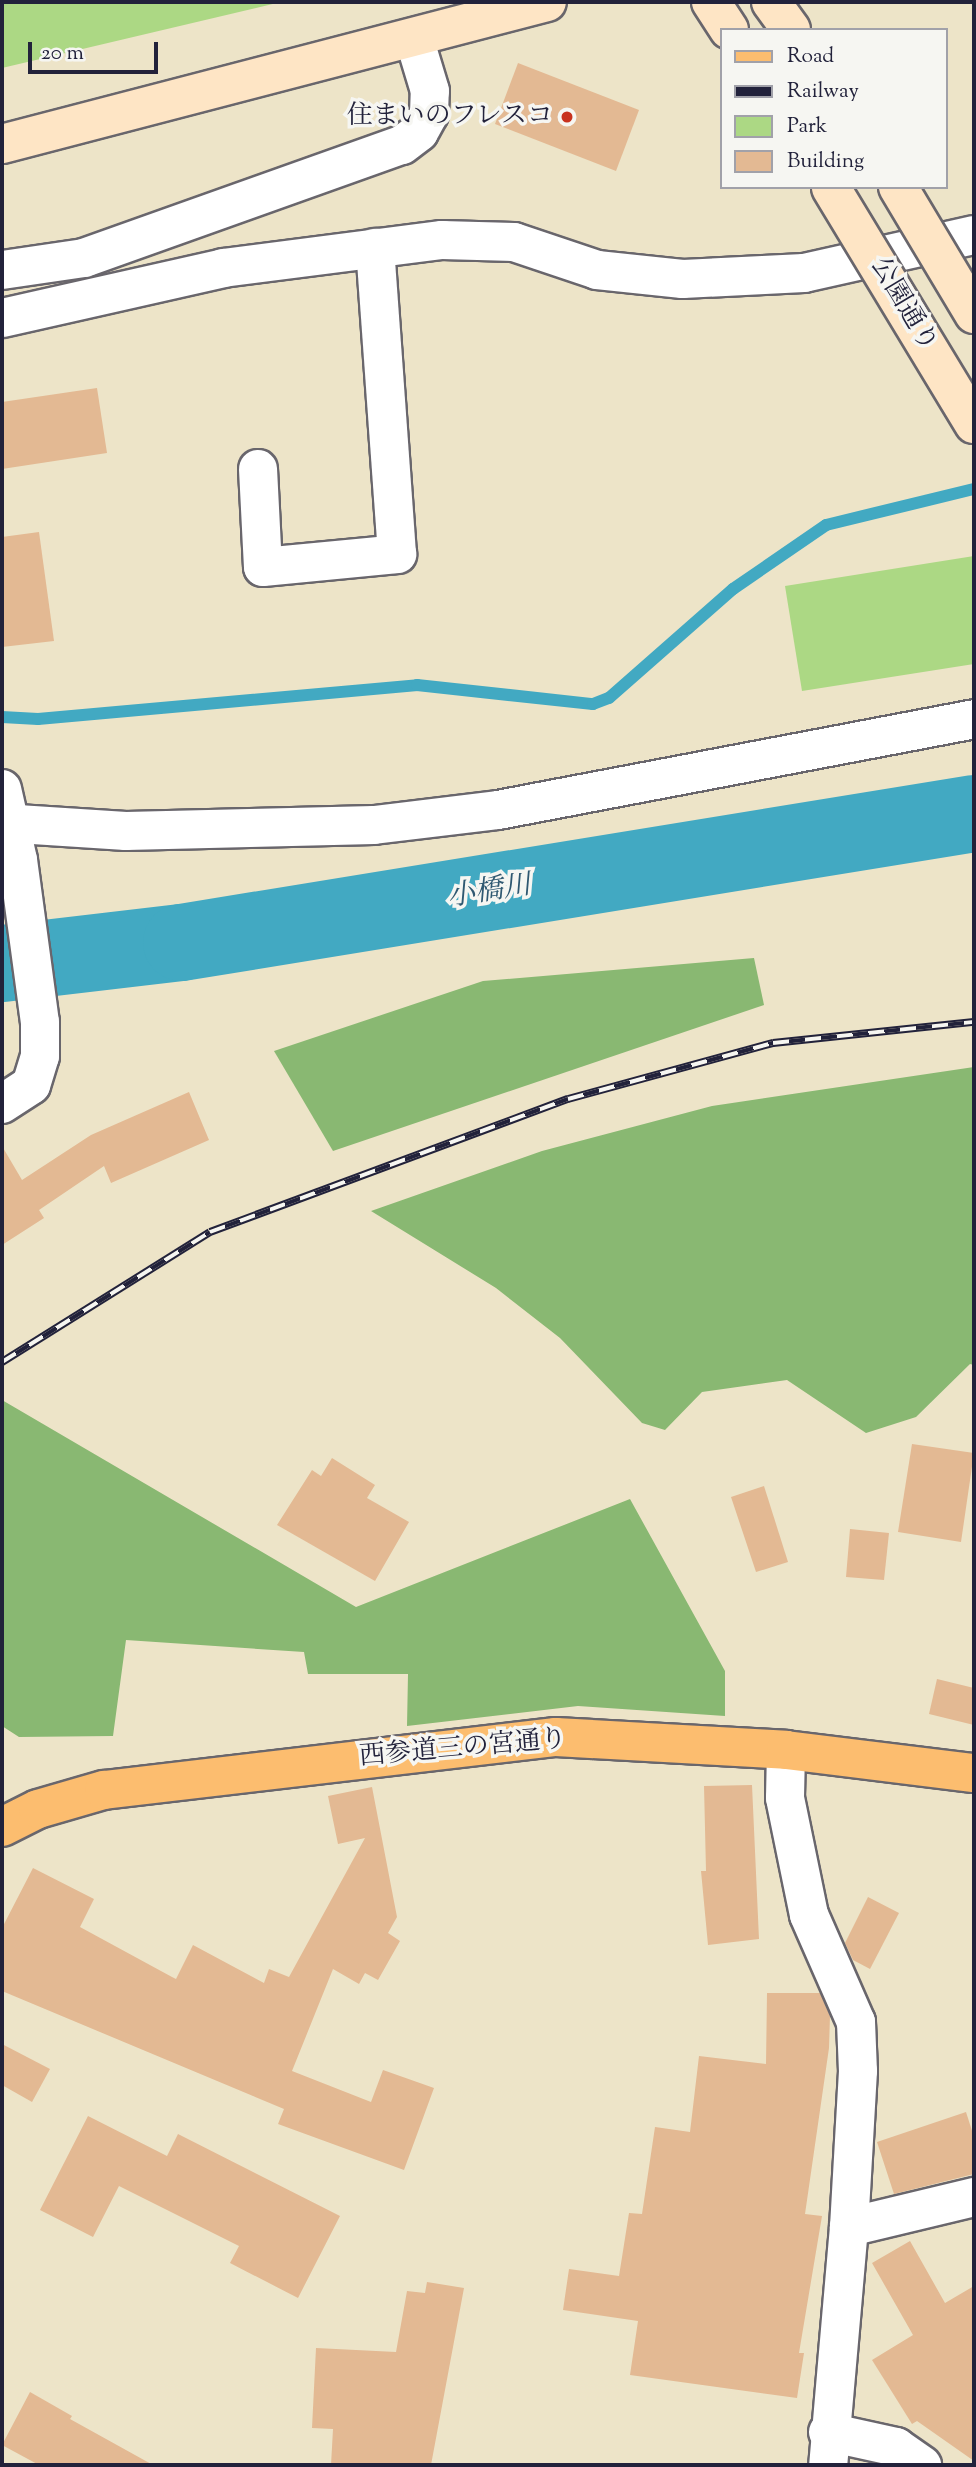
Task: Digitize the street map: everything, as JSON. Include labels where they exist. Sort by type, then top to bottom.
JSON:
[{"type":"main road","name":"西参道三の宮通り","points":[[2,1827],[38,1808],[104,1790],[556,1737],[786,1750],[974,1773]]},
{"type":"street","points":[[2,144],[547,2]]},
{"type":"street","points":[[711,2],[728,28]]},
{"type":"street","points":[[771,2],[790,28]]},
{"type":"street","points":[[2,270],[84,258],[402,145],[419,132],[429,114],[430,91],[415,38]]},
{"type":"street","name":"公園通り","points":[[832,189],[974,424]]},
{"type":"street","points":[[899,189],[974,314]]},
{"type":"street","points":[[2,318],[223,268],[442,240],[514,242],[597,270],[683,279],[804,273],[974,234]]},
{"type":"street","points":[[258,469],[263,567],[397,554],[375,248]]},
{"type":"street","points":[[2,1104],[31,1084],[40,1056],[40,1022],[18,860],[5,811],[126,831],[374,825],[498,810],[974,719]]},
{"type":"street","points":[[786,1750],[785,1798],[809,1915],[856,2022],[858,2071],[849,2227],[828,2448],[897,2447],[922,2465]]},
{"type":"street","points":[[849,2227],[974,2197]]},
{"type":"green space","points":[[2,2],[281,2],[2,68]]},
{"type":"green space","points":[[974,556],[974,664],[802,691],[785,586]]},
{"type":"green space","points":[[754,958],[764,1005],[333,1151],[274,1051],[483,981]]},
{"type":"green space","points":[[974,1067],[974,1365],[970,1364],[916,1417],[866,1433],[787,1380],[702,1392],[665,1430],[642,1423],[560,1338],[496,1288],[371,1211],[542,1151],[712,1106]]},
{"type":"green space","points":[[2,1400],[356,1607],[630,1499],[725,1671],[725,1716],[578,1706],[407,1726],[408,1674],[308,1674],[304,1652],[126,1640],[113,1736],[19,1737],[2,1726]]},
{"type":"building","name":"住まいのフレスコ","points":[[518,63],[639,110],[616,171],[495,124]]},
{"type":"building","points":[[97,388],[107,453],[2,469],[2,402]]},
{"type":"building","points":[[39,532],[54,641],[2,647],[2,537]]},
{"type":"building","points":[[189,1092],[209,1140],[111,1183],[104,1166],[39,1210],[44,1218],[2,1245],[2,1146],[22,1180],[91,1135]]},
{"type":"building","points":[[912,1444],[974,1453],[961,1542],[898,1532]]},
{"type":"building","points":[[332,1458],[375,1485],[367,1498],[409,1522],[375,1581],[277,1525],[312,1470],[321,1476]]},
{"type":"building","points":[[764,1486],[788,1562],[756,1572],[731,1497]]},
{"type":"building","points":[[850,1529],[889,1533],[884,1580],[846,1577]]},
{"type":"building","points":[[937,1679],[974,1688],[974,1725],[929,1714]]},
{"type":"building","points":[[752,1785],[759,1939],[708,1945],[701,1871],[706,1871],[704,1786]]},
{"type":"building","points":[[372,1787],[397,1917],[388,1933],[400,1941],[378,1980],[365,1973],[359,1984],[333,1969],[292,2071],[371,2102],[383,2070],[434,2088],[404,2170],[278,2124],[284,2109],[2,1991],[2,1928],[33,1868],[94,1899],[80,1927],[176,1979],[193,1945],[264,1983],[269,1969],[289,1977],[365,1838],[338,1844],[328,1796]]},
{"type":"building","points":[[868,1897],[899,1913],[870,1969],[853,1960],[845,1943]]},
{"type":"building","points":[[767,1993],[820,1993],[830,2016],[829,2048],[805,2214],[822,2216],[799,2353],[804,2353],[797,2398],[630,2375],[638,2321],[563,2310],[569,2269],[619,2276],[629,2213],[642,2214],[655,2127],[690,2132],[699,2056],[766,2064]]},
{"type":"building","points":[[2,2044],[50,2069],[32,2102],[2,2085]]},
{"type":"building","points":[[966,2112],[974,2137],[974,2174],[894,2194],[877,2142]]},
{"type":"building","points":[[88,2116],[167,2156],[178,2134],[340,2216],[298,2298],[230,2263],[239,2246],[119,2186],[93,2237],[40,2210]]},
{"type":"building","points":[[910,2241],[945,2303],[974,2286],[974,2461],[917,2421],[912,2424],[872,2360],[913,2335],[872,2263]]},
{"type":"building","points":[[427,2282],[464,2288],[431,2465],[331,2465],[333,2429],[312,2428],[316,2348],[396,2352],[407,2291],[425,2293]]},
{"type":"building","points":[[30,2392],[72,2416],[70,2419],[153,2465],[39,2465],[2,2445]]},
{"type":"waterway","points":[[2,717],[38,719],[417,685],[593,704],[609,698],[733,589],[826,525],[974,489]]},
{"type":"waterway","name":"小橋川","points":[[2,963],[181,942],[974,813]]},
{"type":"railway","points":[[2,1362],[210,1232],[568,1099],[773,1043],[974,1022]]},
{"type":"place","name":"住まいのフレスコ","points":[[567,117]]}]
